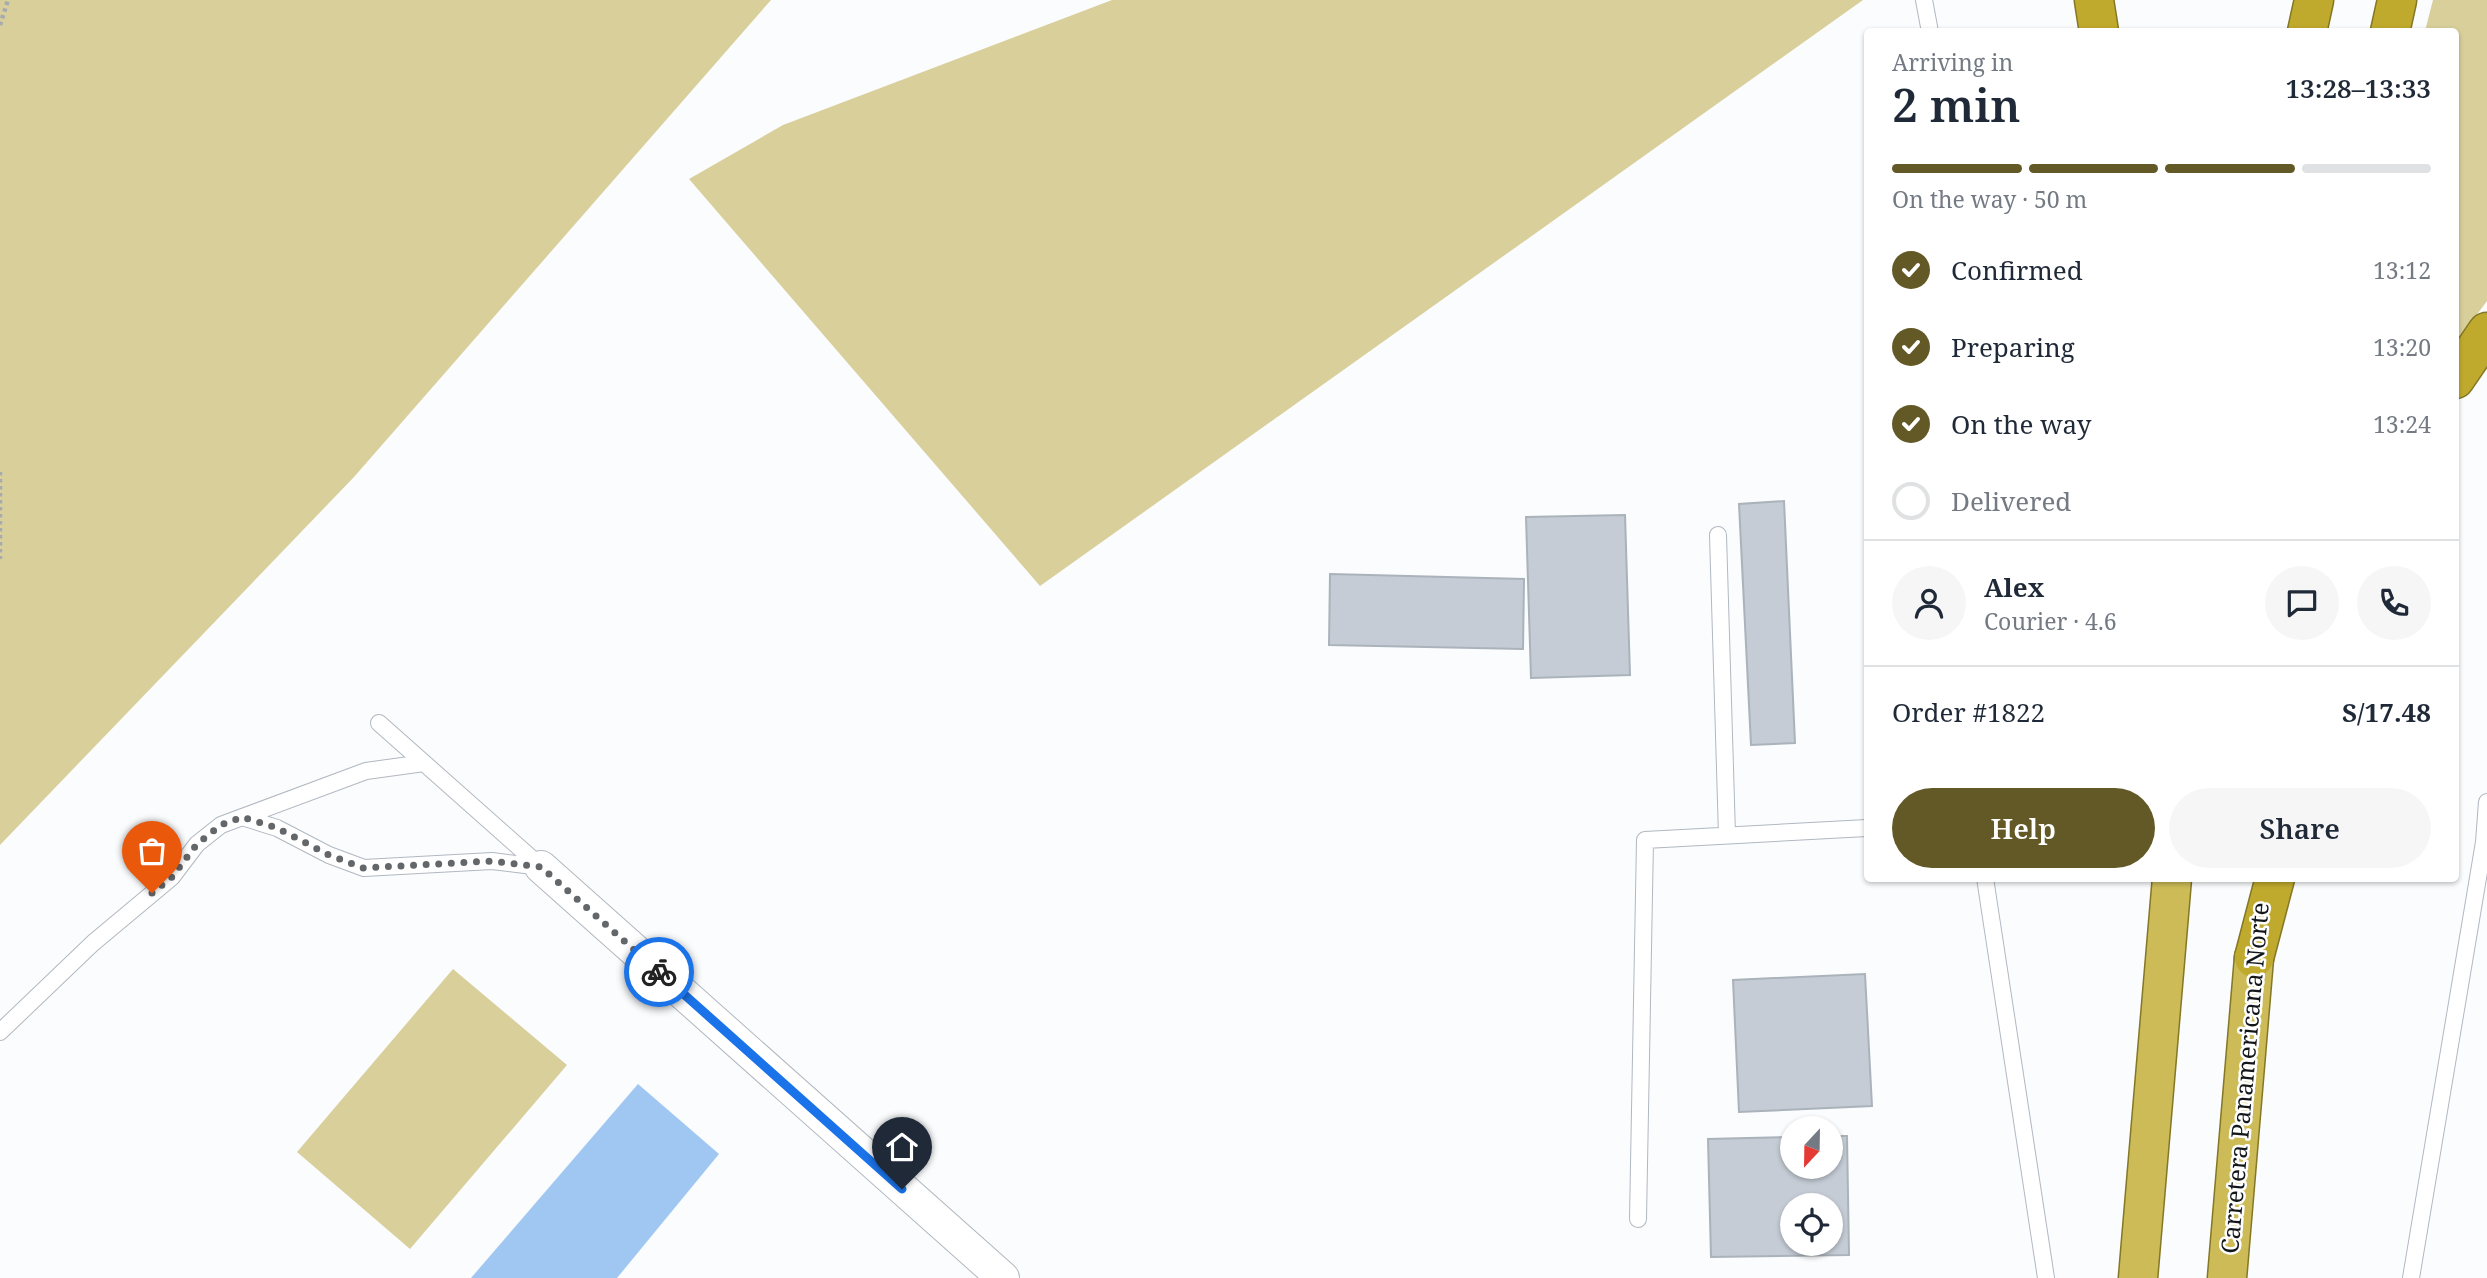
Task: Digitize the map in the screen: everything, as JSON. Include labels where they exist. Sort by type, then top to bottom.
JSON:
[{"type":"highway","points":[[2094,0],[2098,28]]},
{"type":"highway","points":[[2308,28],[2314,0]]},
{"type":"highway","points":[[2391,28],[2397,0]]},
{"type":"highway","points":[[2459,373],[2487,332]]},
{"type":"highway","points":[[2138,1278],[2172,882]]},
{"type":"highway","name":"Carretera Panamericana Norte","points":[[2227,1278],[2262,882]]},
{"type":"highway","points":[[2254,958],[2274,882]]},
{"type":"street","points":[[541,867],[1003,1278]]},
{"type":"lane","points":[[1924,0],[1929,28]]},
{"type":"lane","points":[[1718,535],[1727,835]]},
{"type":"lane","points":[[379,723],[541,867]]},
{"type":"lane","points":[[0,1032],[93,943],[172,877],[197,844],[221,825],[366,771],[424,763]]},
{"type":"lane","points":[[2412,1278],[2484,842],[2487,802]]},
{"type":"lane","points":[[242,817],[277,828],[329,855],[363,868],[492,861],[541,867]]},
{"type":"lane","points":[[1638,1219],[1645,840],[1864,828]]},
{"type":"lane","points":[[1985,882],[2046,1278]]},
{"type":"path","points":[[0,25],[8,0]]},
{"type":"path","points":[[0,472],[0,559]]},
{"type":"shaded area","points":[[0,0],[771,0],[354,477],[0,845]]},
{"type":"shaded area","points":[[1112,0],[1863,0],[1040,586],[689,179],[783,125]]},
{"type":"shaded area","points":[[2433,0],[2487,0],[2487,301],[2459,339],[2459,28],[2426,28]]},
{"type":"shaded area","points":[[453,969],[567,1065],[410,1249],[297,1152]]},
{"type":"water","points":[[638,1084],[719,1154],[617,1278],[471,1278]]},
{"type":"building","points":[[1784,501],[1795,743],[1751,745],[1739,504]]},
{"type":"building","points":[[1625,515],[1630,675],[1531,678],[1526,517]]},
{"type":"building","points":[[1330,574],[1524,579],[1523,649],[1329,645]]},
{"type":"building","points":[[1865,974],[1872,1106],[1739,1112],[1733,980]]},
{"type":"building","points":[[1843,1136],[1847,1136],[1849,1255],[1843,1255],[1843,1193],[1780,1193],[1780,1256],[1711,1257],[1708,1139],[1780,1137],[1780,1180],[1843,1180]]},
{"type":"way so far","points":[[152,893],[172,877],[197,844],[221,825],[242,817],[277,828],[329,855],[363,868],[492,861],[519,862],[541,867],[659,972]]},
{"type":"route","points":[[659,972],[902,1189]]}]
